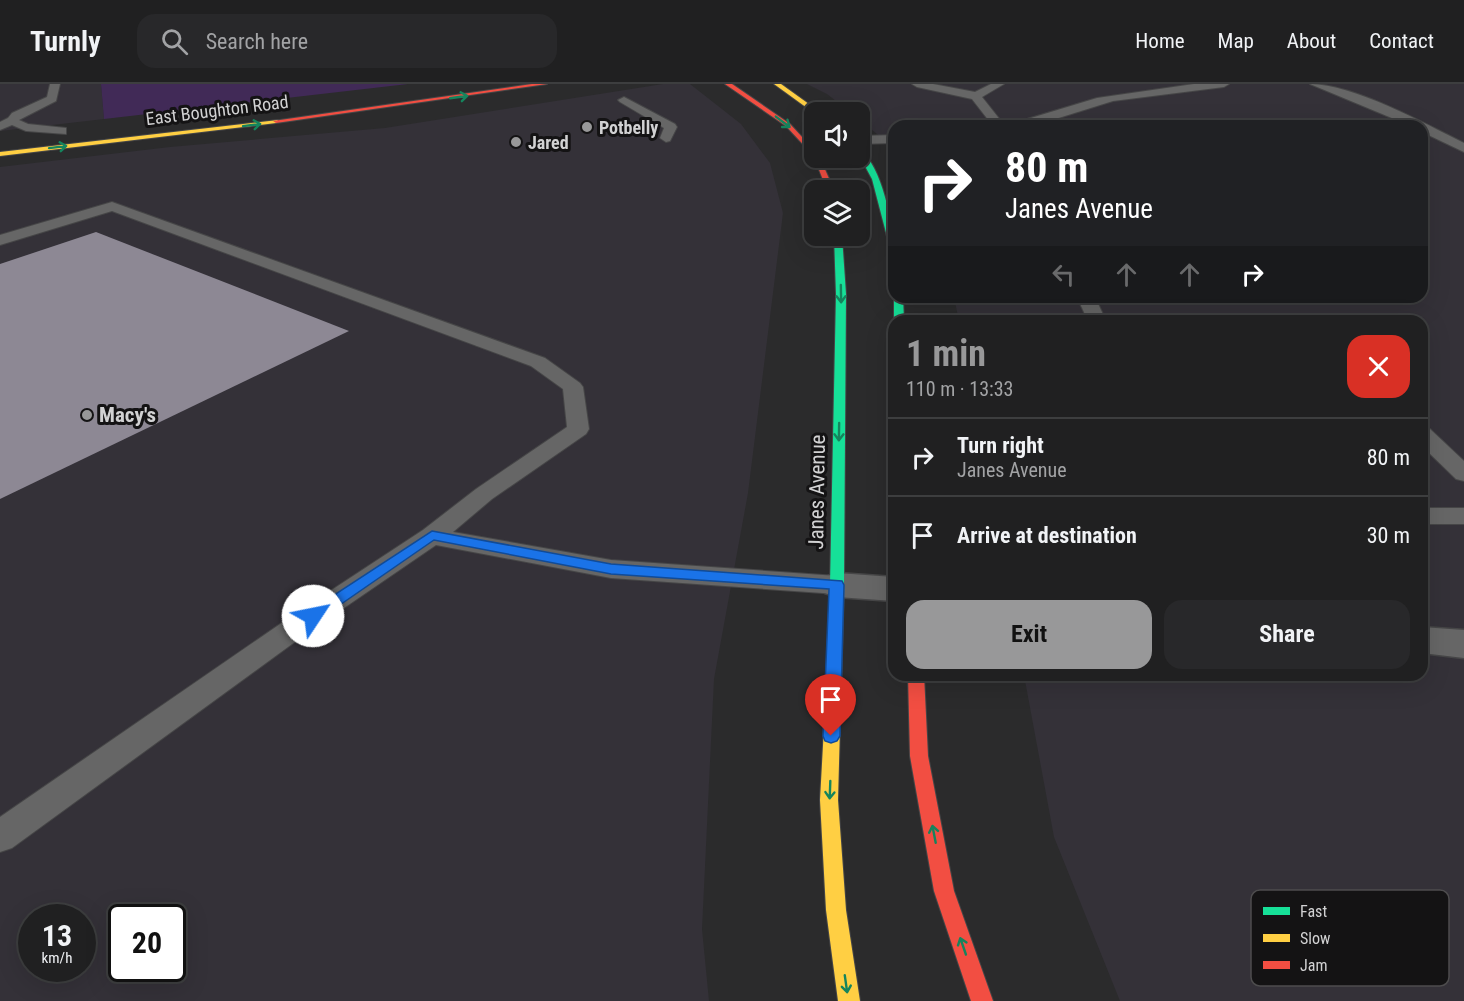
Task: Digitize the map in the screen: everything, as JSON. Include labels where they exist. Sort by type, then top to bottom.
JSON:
[{"type":"street","name":"East Boughton Road","points":[[131,124],[246,112],[454,84]]},
{"type":"street","name":"East Boughton Road","points":[[0,154],[254,124],[544,84]]},
{"type":"street","points":[[728,84],[781,120],[804,139]]},
{"type":"street","points":[[777,84],[804,103]]},
{"type":"street","points":[[0,138],[68,131]]},
{"type":"street","points":[[869,168],[876,179],[888,225]]},
{"type":"street","name":"Janes Avenue","points":[[839,246],[842,294],[837,585],[829,800],[836,910],[849,1001]]},
{"type":"street","points":[[837,585],[888,589]]},
{"type":"street","points":[[1428,641],[1464,644]]},
{"type":"street","points":[[916,681],[919,756],[944,891],[982,1001]]},
{"type":"lane","points":[[0,126],[12,121],[16,115],[52,99],[55,84]]},
{"type":"lane","points":[[917,84],[976,96],[999,84]]},
{"type":"lane","points":[[1042,120],[1072,107],[1128,96],[1224,84]]},
{"type":"lane","points":[[1315,84],[1349,95],[1407,120]]},
{"type":"lane","points":[[1097,87],[1128,96]]},
{"type":"lane","points":[[976,96],[994,120]]},
{"type":"lane","points":[[624,100],[670,127],[666,138]]},
{"type":"lane","points":[[12,121],[26,127],[68,131]]},
{"type":"lane","points":[[1428,130],[1464,148]]},
{"type":"lane","points":[[870,140],[888,139]]},
{"type":"lane","points":[[0,240],[112,206],[538,362],[573,387],[578,429],[484,494],[432,536],[293,629],[0,837]]},
{"type":"lane","points":[[1428,440],[1464,474]]},
{"type":"lane","points":[[1428,516],[1464,516]]},
{"type":"lane","points":[[432,536],[611,569],[837,585]]},
{"type":"shaded area","points":[[0,84],[101,84],[104,119],[0,131]]},
{"type":"shaded area","points":[[101,84],[408,84],[104,119]]},
{"type":"shaded area","points":[[663,84],[690,84],[741,124],[770,163],[783,213],[748,493],[714,679],[702,929],[709,1001],[0,1001],[0,167],[170,147],[385,128]]},
{"type":"shaded area","points":[[807,84],[1464,84],[1464,1001],[1120,1001],[1054,837],[1025,681],[1428,681],[1428,315],[958,315],[955,303],[1428,303],[1428,120],[888,120],[888,143],[870,128],[870,102],[837,102]]},
{"type":"building","name":"Macy's","points":[[96,232],[349,331],[0,499],[0,264]]},
{"type":"traffic: fast","points":[[869,168],[876,179],[888,225]]},
{"type":"traffic: fast","points":[[832,727],[837,585],[841,294],[839,246]]},
{"type":"traffic: fast","points":[[898,303],[899,315]]},
{"type":"traffic: slow","points":[[777,84],[804,103]]},
{"type":"traffic: slow","points":[[0,154],[276,121]]},
{"type":"traffic: slow","points":[[832,727],[829,800],[836,910],[849,1001]]},
{"type":"traffic: jam","points":[[276,121],[544,84]]},
{"type":"traffic: jam","points":[[728,84],[788,125],[804,142]]},
{"type":"traffic: jam","points":[[821,168],[827,180]]},
{"type":"traffic: jam","points":[[916,681],[919,756],[944,891],[982,1001]]},
{"type":"place","name":"Potbelly","points":[[587,127]]},
{"type":"place","name":"Jared","points":[[516,142]]},
{"type":"place","name":"Macy's","points":[[87,415]]},
{"type":"route","points":[[313,616],[432,536],[611,569],[837,585],[831,736]]}]
